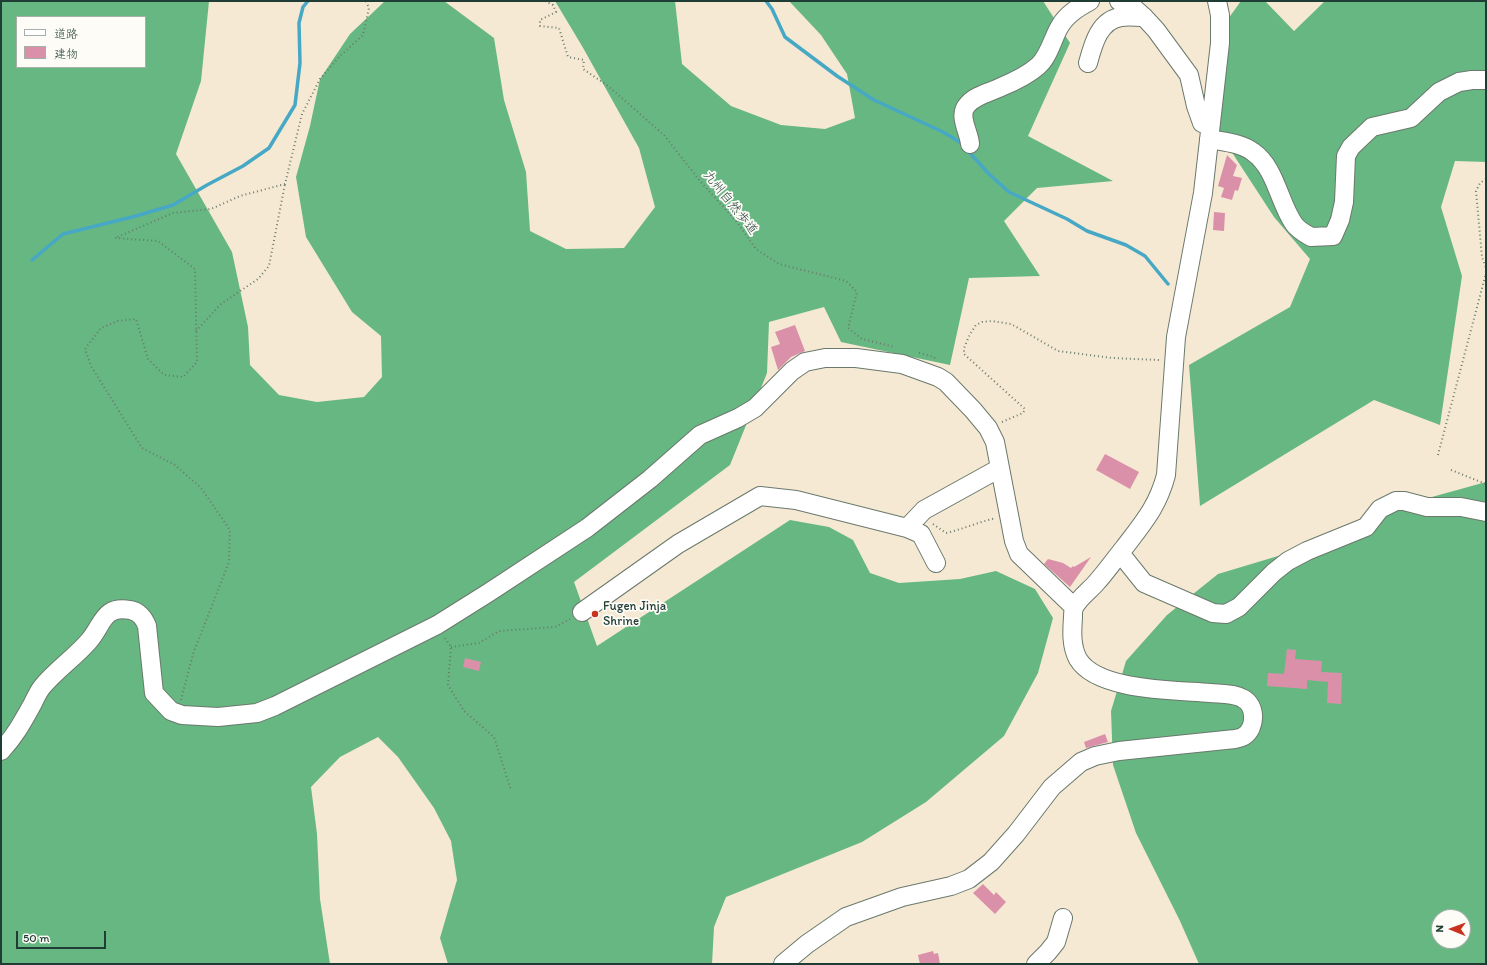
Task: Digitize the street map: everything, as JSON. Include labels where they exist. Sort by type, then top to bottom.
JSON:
[{"type":"street","points":[[970,144],[964,123],[964,113],[968,104],[978,97],[1004,86],[1040,65],[1054,41],[1060,26],[1068,15],[1090,1]]},
{"type":"street","points":[[1119,1],[1126,2],[1144,17],[1156,30],[1189,75],[1196,106],[1202,122],[1210,133],[1253,152],[1264,162],[1295,224],[1311,237],[1333,236],[1340,220],[1344,202],[1346,156],[1351,147],[1372,127],[1411,118],[1439,92],[1459,82],[1486,80]]},
{"type":"street","points":[[782,964],[807,944],[846,917],[902,897],[951,886],[969,879],[991,862],[1016,834],[1052,787],[1081,762],[1095,756],[1120,751],[1235,739],[1244,737],[1250,730],[1253,723],[1253,713],[1250,704],[1243,698],[1227,694],[1135,687],[1106,680],[1082,665],[1074,646],[1072,634],[1074,607],[1097,582],[1152,512],[1163,487],[1166,475],[1176,337],[1203,192],[1220,43],[1220,14],[1218,1]]},
{"type":"street","points":[[1088,63],[1095,39],[1106,24],[1120,17],[1144,17]]},
{"type":"street","points":[[1,751],[13,738],[41,688],[89,642],[99,629],[104,617],[116,609],[134,611],[144,619],[147,626],[154,693],[171,711],[182,715],[218,717],[257,713],[275,706],[437,626],[587,528],[650,479],[700,435],[738,418],[755,408],[792,371],[805,362],[825,358],[864,359],[902,364],[938,377],[946,382],[988,428],[995,442],[1008,515],[1014,542],[1019,554],[1074,607]]},
{"type":"street","points":[[907,528],[924,510],[1000,468]]},
{"type":"street","points":[[582,612],[678,544],[760,496],[796,500],[907,528],[921,534],[936,563]]},
{"type":"street","points":[[1120,553],[1144,583],[1213,613],[1226,614],[1239,607],[1269,576],[1288,561],[1307,551],[1366,527],[1380,509],[1396,501],[1404,501],[1427,507],[1461,507],[1486,512]]},
{"type":"street","points":[[1036,964],[1056,942],[1063,918]]},
{"type":"path","points":[[196,331],[221,304],[258,279],[269,266],[285,184],[302,114],[320,79],[339,57],[363,35],[369,8],[366,1]]},
{"type":"path","name":"九州自然歩道","points":[[545,1],[553,5],[556,12],[540,20],[540,26],[560,28],[568,57],[584,60],[583,69],[608,86],[664,135],[700,181],[736,221],[756,249],[779,264],[846,281],[857,292],[848,328],[862,339],[898,348]]},
{"type":"path","points":[[1486,179],[1480,183],[1476,191],[1482,257],[1486,268]]},
{"type":"path","points":[[171,711],[180,702],[193,654],[229,562],[230,530],[201,488],[175,465],[142,448],[91,366],[85,349],[101,328],[118,321],[136,319],[148,359],[164,375],[183,377],[196,362],[194,269],[158,241],[115,238],[173,212],[211,210],[240,196],[285,184]]},
{"type":"path","points":[[1438,455],[1486,273]]},
{"type":"path","points":[[988,428],[1023,414],[1025,409],[964,354],[964,348],[970,334],[976,325],[982,322],[992,321],[1011,324],[1058,351],[1112,358],[1174,360]]},
{"type":"path","points":[[912,351],[934,357],[939,365],[938,377]]},
{"type":"path","points":[[1451,470],[1486,484]]},
{"type":"path","points":[[924,510],[933,525],[946,533],[1008,515]]},
{"type":"path","points":[[451,647],[479,643],[499,631],[555,627],[582,612]]},
{"type":"path","points":[[437,626],[451,647],[448,685],[464,710],[494,737],[511,790]]},
{"type":"green space","points":[[1,1],[209,1],[201,81],[176,154],[232,252],[248,327],[250,365],[279,395],[317,402],[364,397],[382,377],[381,336],[352,312],[306,237],[296,177],[310,126],[320,79],[350,34],[385,1],[444,1],[494,38],[504,100],[526,172],[530,231],[566,249],[624,248],[655,207],[639,148],[555,1],[675,1],[682,64],[731,106],[781,125],[825,129],[855,118],[847,74],[821,35],[789,1],[1043,1],[1070,43],[1028,136],[1113,181],[1037,188],[1004,221],[1040,276],[969,278],[950,365],[841,342],[824,307],[769,322],[767,373],[730,465],[574,582],[597,646],[790,520],[829,527],[853,540],[870,573],[899,583],[960,579],[996,571],[1035,589],[1053,618],[1038,673],[1004,736],[926,802],[862,842],[726,897],[714,927],[712,964],[448,964],[440,938],[457,880],[451,841],[434,808],[398,757],[378,737],[340,757],[311,787],[317,834],[320,899],[330,964],[1,964]]},
{"type":"green space","points":[[1241,1],[1265,1],[1294,31],[1325,1],[1486,1],[1486,162],[1455,161],[1441,207],[1462,276],[1440,425],[1374,400],[1200,506],[1189,365],[1290,307],[1310,259],[1274,217],[1218,131],[1228,19]]},
{"type":"green space","points":[[1486,482],[1486,964],[1199,964],[1180,921],[1136,833],[1113,765],[1111,711],[1126,661],[1167,615],[1218,574],[1298,550],[1421,500]]},
{"type":"building","points":[[1227,155],[1237,165],[1233,176],[1242,178],[1238,191],[1235,190],[1232,200],[1221,197],[1224,188],[1218,186]]},
{"type":"building","points":[[1214,212],[1225,213],[1224,231],[1213,230]]},
{"type":"building","points":[[795,325],[805,351],[791,357],[778,370],[771,347],[780,344],[775,332]]},
{"type":"building","points":[[1105,454],[1139,472],[1130,489],[1096,470]]},
{"type":"building","points":[[1091,557],[1070,587],[1044,564],[1048,559],[1063,563],[1071,568]]},
{"type":"building","points":[[1287,649],[1296,650],[1295,659],[1322,661],[1321,672],[1342,673],[1341,704],[1327,703],[1328,682],[1307,680],[1307,689],[1267,686],[1268,673],[1284,674]]},
{"type":"building","points":[[465,658],[481,662],[479,671],[463,667]]},
{"type":"building","points":[[1105,734],[1108,742],[1086,748],[1084,742]]},
{"type":"building","points":[[983,884],[994,895],[996,892],[1006,902],[995,914],[973,893]]},
{"type":"building","points":[[933,951],[934,954],[938,953],[940,964],[920,964],[918,955]]},
{"type":"waterway","points":[[32,260],[63,234],[136,216],[173,205],[243,166],[269,148],[295,105],[300,63],[299,23],[303,7],[308,1]]},
{"type":"waterway","points":[[766,1],[772,9],[785,37],[837,76],[874,100],[943,132],[963,145]]},
{"type":"waterway","points":[[967,150],[989,174],[1009,192],[1067,219],[1087,231],[1126,245],[1145,256],[1168,284]]},
{"type":"place","name":"Fugen Jinja Shrine","points":[[595,614]]}]
